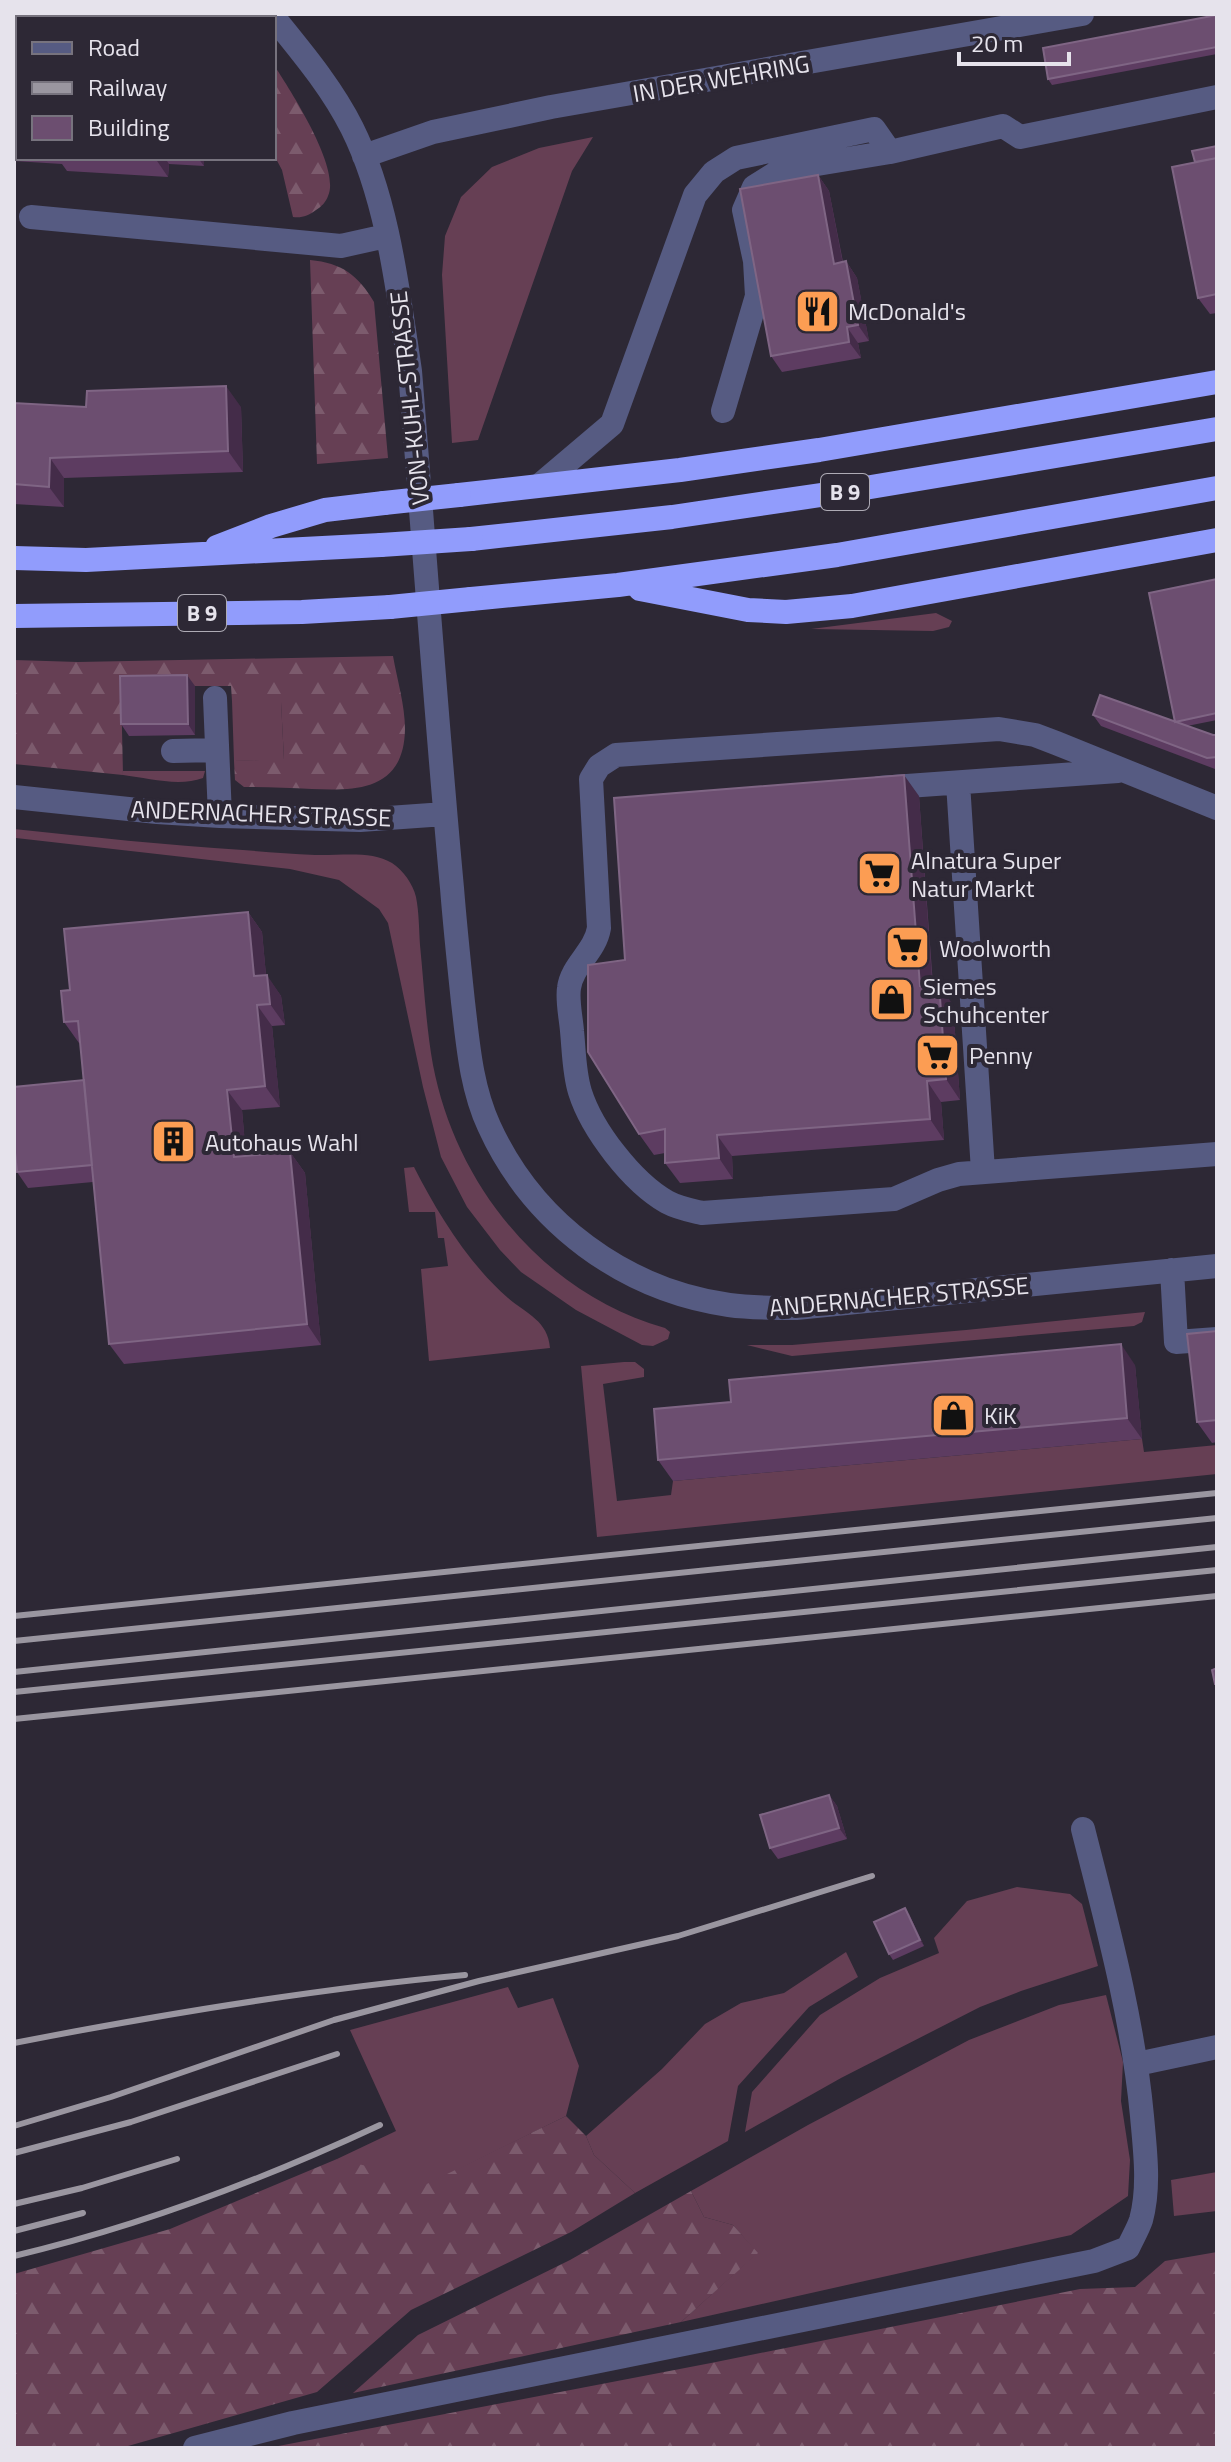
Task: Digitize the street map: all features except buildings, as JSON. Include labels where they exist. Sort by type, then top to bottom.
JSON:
[{"type":"highway","points":[[196,555],[271,526],[325,510],[680,470],[819,450],[1217,382]]},
{"type":"highway","name":"B 9","points":[[14,558],[86,560],[471,539],[656,519],[825,495],[1217,429]]},
{"type":"highway","name":"B 9","points":[[14,616],[302,612],[390,607],[618,585],[837,555],[1217,488]]},
{"type":"highway","points":[[618,585],[748,610],[786,612],[852,606],[1217,540]]},
{"type":"street","name":"IN DER WEHRING","points":[[364,156],[433,132],[551,107],[1082,14]]},
{"type":"street","name":"VON-KUHL-STRASSE","points":[[276,20],[316,70],[352,128],[378,198],[399,298],[410,371],[445,814]]},
{"type":"street","points":[[723,411],[757,296],[755,261],[744,210],[754,187],[781,170],[890,152],[1003,126],[1020,137],[1217,97]]},
{"type":"street","points":[[540,485],[612,424],[695,195],[714,172],[736,158],[874,129],[890,152]]},
{"type":"street","points":[[31,217],[341,246],[386,236]]},
{"type":"street","points":[[215,698],[220,816]]},
{"type":"street","points":[[1217,808],[1035,735],[999,729],[616,755],[599,766],[591,779],[601,806],[599,928],[597,941],[574,973],[569,989],[576,1075],[588,1111],[604,1138],[637,1178],[664,1200],[682,1209],[702,1213],[894,1199],[959,1174],[1217,1154]]},
{"type":"street","points":[[173,751],[217,750]]},
{"type":"street","points":[[863,789],[1124,771]]},
{"type":"street","points":[[958,783],[983,1171]]},
{"type":"street","name":"ANDERNACHER STRASSE","points":[[14,797],[220,816],[360,820],[445,814],[467,1037],[474,1082],[489,1126],[541,1208],[574,1239],[612,1265],[661,1288],[728,1305],[796,1308],[1217,1266]]},
{"type":"street","points":[[1172,1270],[1176,1342],[1217,1339]]},
{"type":"street","points":[[195,2448],[293,2423],[1063,2267],[1114,2255],[1128,2248],[1140,2221],[1145,2191],[1146,2156],[1137,2064],[1083,1829]]},
{"type":"street","points":[[1137,2064],[1217,2047]]},
{"type":"green space","points":[[276,68],[321,149],[330,183],[323,204],[310,214],[293,217],[282,170],[276,159]]},
{"type":"green space","points":[[593,137],[572,171],[478,440],[452,443],[442,275],[445,236],[461,197],[492,167],[539,148]]},
{"type":"green space","points":[[310,260],[331,264],[348,272],[362,284],[374,302],[388,458],[317,464]]},
{"type":"green space","points":[[936,613],[952,621],[949,627],[933,631],[811,629]]},
{"type":"green space","points":[[393,656],[405,720],[403,749],[397,764],[387,775],[361,787],[244,787],[235,780],[234,761],[284,759],[281,702],[232,701],[231,686],[121,686],[123,775],[14,764],[14,660],[78,662]]},
{"type":"green space","points":[[232,701],[281,701],[284,760],[234,761]]},
{"type":"green space","points":[[123,771],[205,771],[203,778],[174,782],[123,775]]},
{"type":"green space","points":[[14,829],[279,853],[365,855],[384,859],[396,866],[410,882],[416,897],[433,1065],[445,1110],[462,1152],[485,1192],[512,1229],[544,1262],[581,1290],[621,1312],[665,1328],[670,1332],[668,1339],[653,1346],[642,1345],[576,1310],[521,1272],[467,1207],[441,1157],[388,923],[379,909],[339,880],[290,869],[16,838]]},
{"type":"green space","points":[[414,1167],[467,1254],[493,1284],[541,1325],[550,1348],[429,1361],[421,1269],[448,1266],[444,1238],[438,1238],[435,1212],[409,1212],[404,1168]]},
{"type":"green space","points":[[1145,1312],[1142,1322],[1134,1326],[792,1356],[747,1345],[792,1345]]},
{"type":"green space","points":[[635,1362],[644,1369],[644,1377],[603,1384],[617,1501],[671,1495],[673,1481],[1142,1439],[1144,1452],[1217,1445],[1217,1474],[597,1537],[581,1366]]},
{"type":"green space","points":[[1017,1887],[1070,1894],[1082,1904],[1098,1966],[980,2007],[841,2078],[745,2132],[752,2092],[820,2015],[880,1978],[939,1953],[934,1938],[967,1901]]},
{"type":"green space","points":[[846,1952],[858,1977],[809,2007],[738,2086],[728,2141],[635,2193],[594,2155],[586,2136],[662,2069],[705,2024],[741,2003],[784,1993]]},
{"type":"green space","points":[[508,1987],[518,2008],[553,1998],[579,2066],[566,2116],[400,2198],[337,2159],[396,2131],[350,2030]]},
{"type":"green space","points":[[1106,1995],[1123,2062],[1121,2101],[1130,2160],[1128,2196],[1071,2235],[681,2322],[757,2253],[733,2225],[704,2217],[691,2191],[969,2040],[1059,2005]]},
{"type":"green space","points":[[566,2116],[586,2136],[594,2155],[635,2193],[571,2232],[411,2310],[317,2392],[121,2448],[14,2448],[14,2274],[170,2229],[337,2159],[392,2172],[400,2197]]},
{"type":"green space","points":[[1217,2172],[1217,2211],[1174,2216],[1171,2180]]},
{"type":"green space","points":[[691,2191],[704,2217],[733,2225],[758,2253],[681,2322],[353,2393],[418,2335],[570,2260]]},
{"type":"green space","points":[[1217,2252],[1217,2448],[268,2448],[1080,2289],[1135,2287],[1165,2261]]},
{"type":"railway","points":[[14,1616],[1217,1493]]},
{"type":"railway","points":[[14,1641],[1217,1518]]},
{"type":"railway","points":[[14,1672],[1217,1547]]},
{"type":"railway","points":[[14,1692],[1217,1570]]},
{"type":"railway","points":[[14,1719],[1217,1596]]},
{"type":"railway","points":[[14,2126],[111,2097],[334,2020],[479,1981],[678,1936],[872,1876]]},
{"type":"railway","points":[[14,2043],[238,2003],[465,1975]]},
{"type":"railway","points":[[14,2153],[131,2122],[337,2054]]},
{"type":"railway","points":[[14,2256],[108,2231],[200,2200],[380,2125]]},
{"type":"railway","points":[[14,2204],[82,2188],[177,2159]]},
{"type":"railway","points":[[14,2231],[83,2213]]},
{"type":"place","name":"McDonald's","points":[[817,311]]},
{"type":"place","name":"Alnatura Super Natur Markt","points":[[880,874]]},
{"type":"place","name":"Woolworth","points":[[908,948]]},
{"type":"place","name":"Siemes Schuhcenter","points":[[892,1000]]},
{"type":"place","name":"Penny","points":[[938,1055]]},
{"type":"place","name":"Autohaus Wahl","points":[[174,1142]]},
{"type":"place","name":"KiK","points":[[953,1415]]}]
